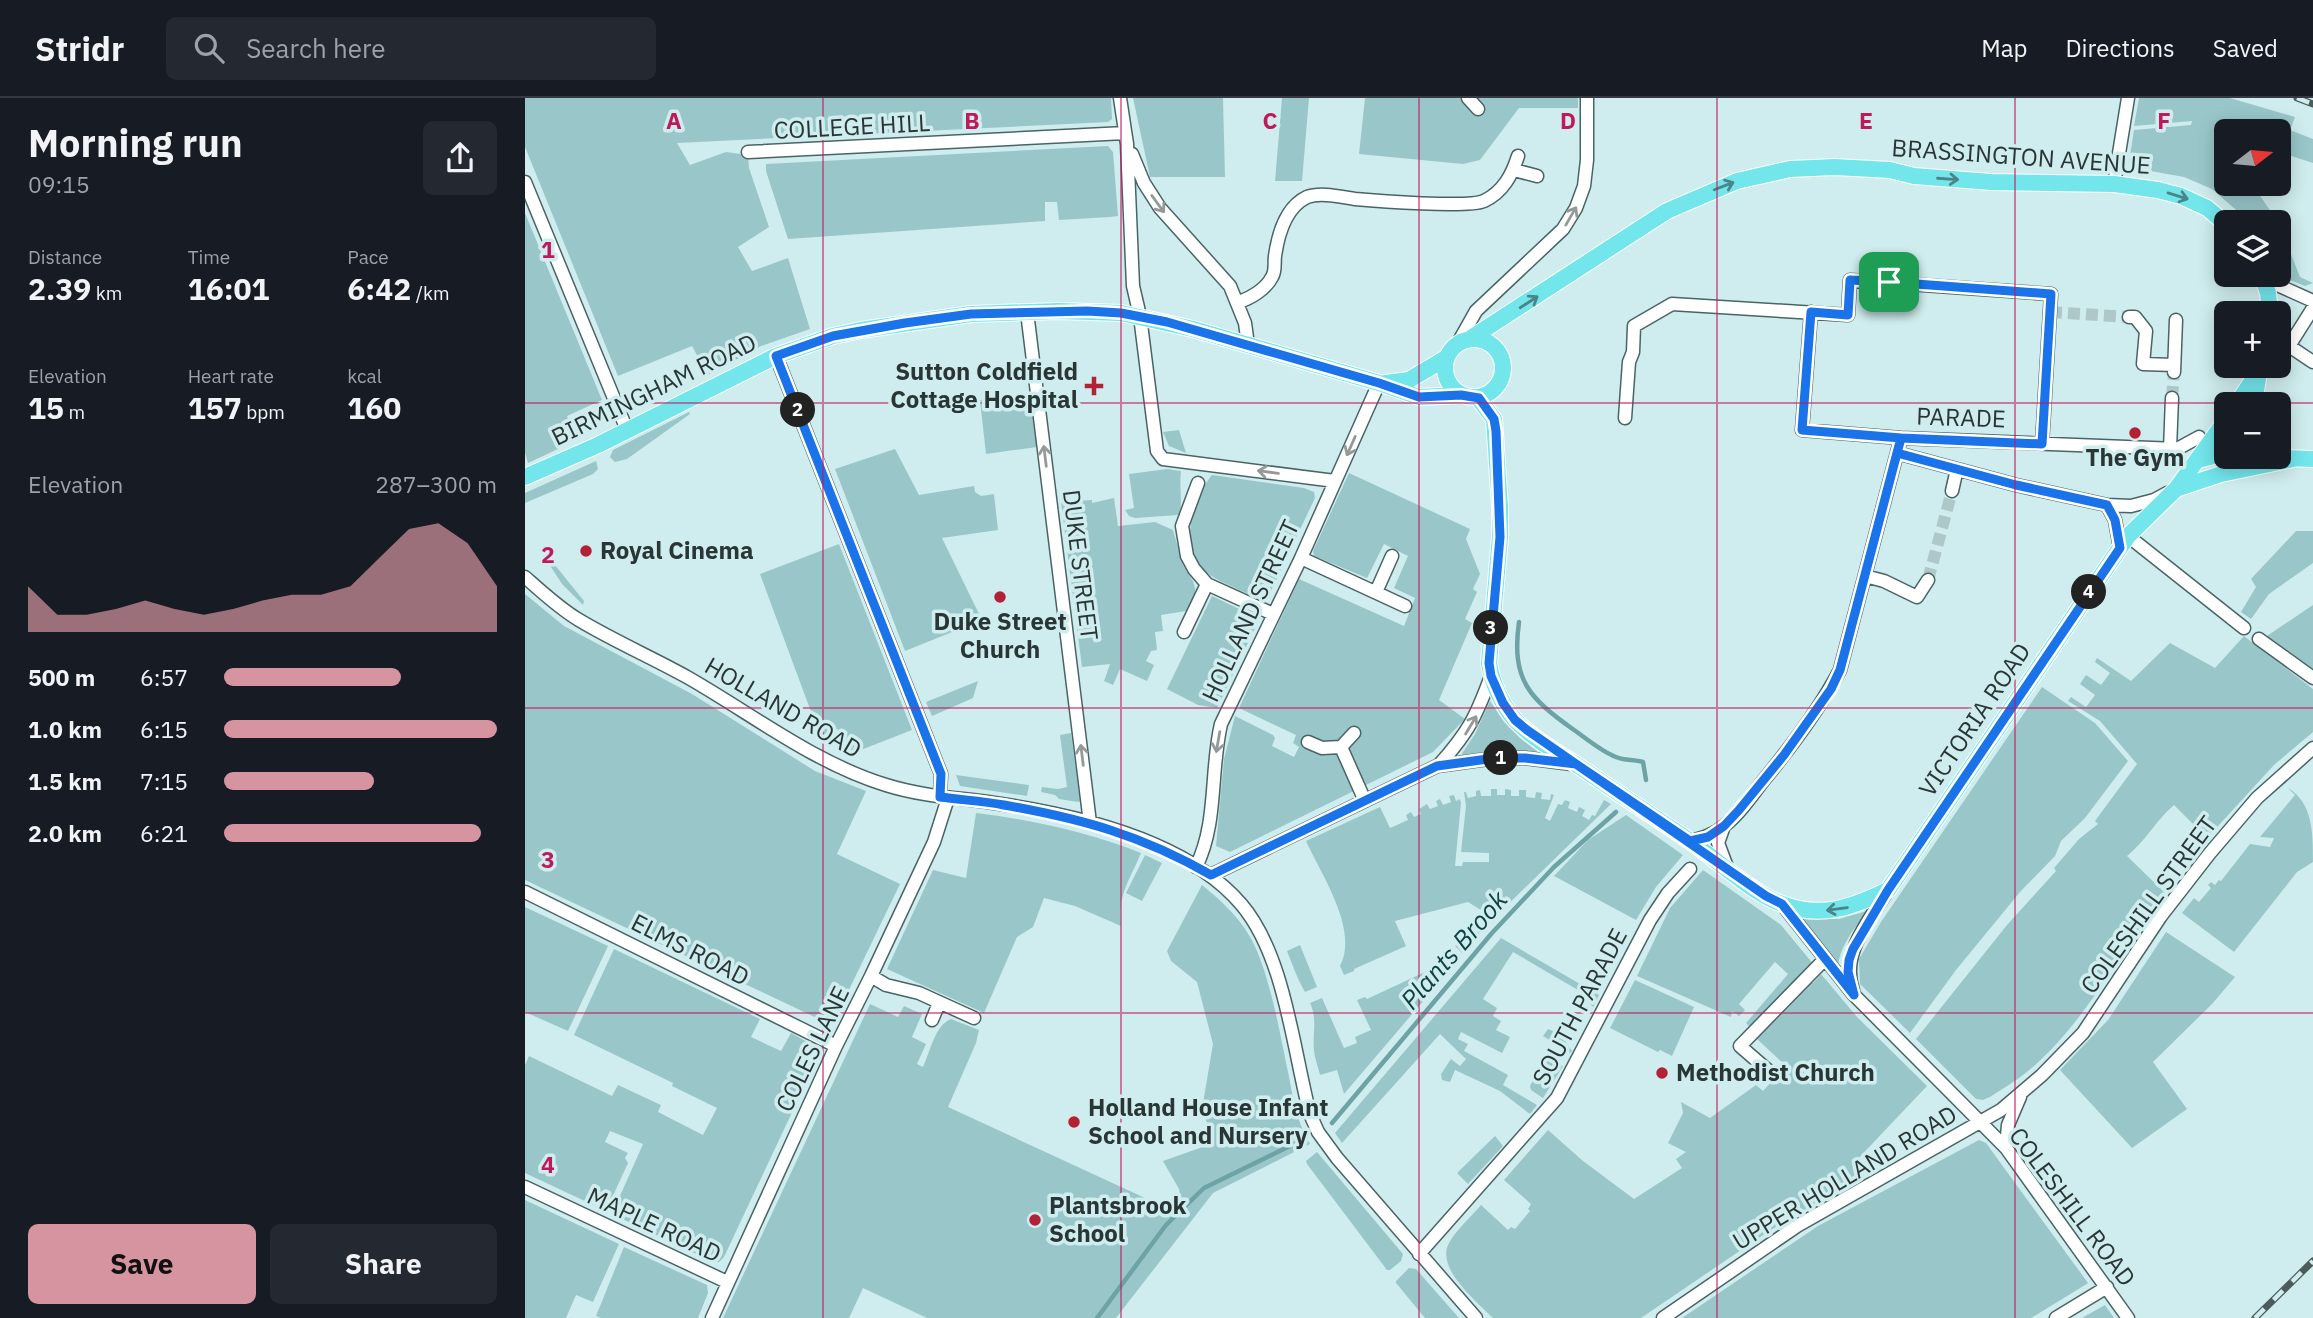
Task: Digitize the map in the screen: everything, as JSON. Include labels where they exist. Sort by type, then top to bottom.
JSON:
[{"type":"main road","name":"BRASSINGTON AVENUE","points":[[1465,341],[1667,212],[1715,189],[1766,173],[1835,167],[1990,181],[2114,184],[2181,196],[2214,214]]},
{"type":"main road","name":"BIRMINGHAM ROAD","points":[[525,477],[776,356],[833,336],[971,314],[1087,311],[1140,316],[1379,383]]},
{"type":"main road","points":[[1482,339],[1491,345],[1498,351],[1502,367],[1500,382],[1479,398],[1461,395],[1419,397],[1379,383],[1409,380],[1446,358],[1465,341],[1482,339]]},
{"type":"main road","points":[[1446,358],[1446,378],[1452,388],[1461,395]]},
{"type":"main road","points":[[1479,398],[1494,419],[1500,507],[1500,537],[1489,649],[1491,676],[1503,703],[1515,720],[1766,896],[1782,904],[1805,910],[1832,911],[1854,906],[1888,890]]},
{"type":"main road","points":[[2176,489],[2214,437]]},
{"type":"main road","points":[[2198,460],[2214,456]]},
{"type":"main road","points":[[2291,456],[2313,459]]},
{"type":"main road","points":[[2176,489],[2238,469]]},
{"type":"main road","name":"VICTORIA ROAD","points":[[1888,890],[2124,542],[2176,489]]},
{"type":"street","points":[[1120,98],[1126,138],[1133,286],[1140,316],[1157,452],[1163,459],[1335,481]]},
{"type":"street","points":[[1468,98],[1478,109]]},
{"type":"street","points":[[1465,341],[1476,311],[1563,229],[1576,208],[1584,186],[1587,160],[1587,98]]},
{"type":"street","points":[[2114,184],[2128,98]]},
{"type":"street","points":[[1126,138],[1144,183],[1160,208],[1219,272],[1239,302],[1248,345]]},
{"type":"street","name":"COLLEGE HILL","points":[[748,152],[1126,138]]},
{"type":"street","points":[[1239,302],[1258,292],[1272,277],[1282,228],[1288,215],[1307,197],[1320,195],[1380,202],[1479,203],[1500,190],[1514,170],[1518,156]]},
{"type":"street","points":[[1514,170],[1537,176]]},
{"type":"street","points":[[525,182],[627,430]]},
{"type":"street","points":[[1625,418],[1634,326],[1672,304],[1848,315],[1850,280],[1889,282],[2051,294],[2042,444]]},
{"type":"street","points":[[2285,287],[2313,300]]},
{"type":"street","points":[[2291,343],[2313,308]]},
{"type":"street","name":"DUKE STREET","points":[[1027,312],[1090,823]]},
{"type":"street","name":"PARADE","points":[[1811,312],[1802,430],[1901,438],[2170,449],[2177,449],[2199,437]]},
{"type":"street","points":[[2129,317],[2136,317],[2146,331],[2143,364],[2174,369],[2176,320]]},
{"type":"street","points":[[2291,347],[2313,362]]},
{"type":"street","points":[[776,356],[941,774],[944,798]]},
{"type":"street","name":"HOLLAND STREET","points":[[1196,867],[1207,832],[1221,724],[1301,558],[1379,383]]},
{"type":"street","points":[[2170,449],[2172,398]]},
{"type":"street","points":[[1690,841],[1708,837],[1724,826],[1784,755],[1831,689],[1840,670],[1901,438]]},
{"type":"street","points":[[1897,453],[2016,485],[2107,505],[2131,506],[2154,500],[2176,489]]},
{"type":"street","points":[[1952,491],[1957,469]]},
{"type":"street","points":[[1198,483],[1182,526],[1187,556],[1199,577],[1207,584],[1273,614]]},
{"type":"street","points":[[2107,505],[2124,542],[2244,628]]},
{"type":"street","points":[[1376,592],[1392,556]]},
{"type":"street","points":[[1301,558],[1405,606]]},
{"type":"street","points":[[1865,576],[1884,580],[1917,597],[1928,580]]},
{"type":"street","name":"HOLLAND ROAD","points":[[525,577],[578,620],[685,676],[846,771],[887,786],[944,798],[1002,804],[1090,823],[1137,838],[1211,875],[1241,904],[1259,930],[1274,964],[1314,1124],[1337,1158],[1419,1254]]},
{"type":"street","points":[[1184,632],[1207,584]]},
{"type":"street","points":[[2259,639],[2313,678]]},
{"type":"street","points":[[1437,766],[1463,739],[1478,714],[1491,676]]},
{"type":"street","points":[[1308,742],[1322,748],[1341,747],[1354,733]]},
{"type":"street","points":[[1341,747],[1365,801]]},
{"type":"street","name":"COLESHILL STREET","points":[[1981,1122],[2001,1110],[2024,1090],[2083,1033],[2161,916],[2210,853],[2257,798],[2313,748]]},
{"type":"street","points":[[1211,875],[1437,766],[1495,758],[1525,758],[1576,764]]},
{"type":"street","name":"COLES LANE","points":[[712,1318],[836,1046],[934,842],[944,798]]},
{"type":"street","points":[[1724,826],[1718,843],[1728,869]]},
{"type":"street","name":"SOUTH PARADE","points":[[1419,1254],[1557,1098],[1650,920],[1668,893],[1690,869]]},
{"type":"street","name":"VICTORIA ROAD","points":[[1854,995],[1848,972],[1849,960],[1888,890]]},
{"type":"street","name":"ELMS ROAD","points":[[525,892],[836,1046]]},
{"type":"street","points":[[1782,904],[1854,995],[1981,1122]]},
{"type":"street","points":[[1770,1073],[1740,1046],[1825,960]]},
{"type":"street","points":[[871,976],[886,985],[919,993],[974,1018]]},
{"type":"street","points":[[932,1020],[939,1003]]},
{"type":"street","name":"COLESHILL STREET","points":[[2006,1148],[2008,1125],[2024,1090]]},
{"type":"street","name":"COLESHILL ROAD","points":[[1981,1122],[2006,1148],[2128,1318]]},
{"type":"street","name":"UPPER HOLLAND ROAD","points":[[1663,1318],[1818,1213],[1981,1122]]},
{"type":"street","name":"MAPLE ROAD","points":[[525,1187],[727,1282]]},
{"type":"street","points":[[1419,1254],[1476,1318]]},
{"type":"street","points":[[2056,1318],[2107,1287]]},
{"type":"shaded area","points":[[525,98],[1111,98],[1112,119],[1108,122],[677,143],[690,165],[726,152],[748,155],[749,168],[769,227],[738,247],[752,271],[788,258],[810,329],[761,346],[708,375],[692,346],[618,376],[525,147]]},
{"type":"shaded area","points":[[1133,98],[1223,98],[1225,177],[1150,177]]},
{"type":"shaded area","points":[[1282,98],[1309,98],[1302,181],[1275,181]]},
{"type":"shaded area","points":[[1365,98],[1578,98],[1578,108],[1519,108],[1480,160],[1463,164],[1359,154]]},
{"type":"shaded area","points":[[2139,98],[2230,98],[2295,117],[2291,127],[2291,119],[2214,119],[2214,191],[2184,177],[2134,168],[2129,162],[2134,130],[2191,125],[2192,121],[2134,126]]},
{"type":"shaded area","points":[[2291,130],[2313,139],[2313,163],[2291,156]]},
{"type":"shaded area","points":[[1108,146],[1113,152],[1118,216],[1110,217],[1059,220],[1057,202],[1045,202],[1045,221],[788,239],[766,171],[766,164]]},
{"type":"shaded area","points":[[2220,196],[2260,196],[2270,210],[2236,210]]},
{"type":"shaded area","points":[[525,213],[602,400],[567,416],[574,436],[557,443],[558,449],[528,463],[525,453]]},
{"type":"shaded area","points":[[2291,254],[2300,277],[2313,283],[2305,286],[2291,280]]},
{"type":"shaded area","points":[[1030,394],[1037,447],[986,454],[980,400]]},
{"type":"shaded area","points":[[689,412],[690,414],[627,459],[615,462],[610,457],[613,450]]},
{"type":"shaded area","points":[[1179,430],[1186,453],[1169,446],[1163,432]]},
{"type":"shaded area","points":[[895,449],[919,495],[974,486],[975,492],[981,496],[994,494],[998,530],[942,538],[982,620],[905,651],[835,469]]},
{"type":"shaded area","points":[[596,461],[598,469],[593,474],[525,503],[525,493]]},
{"type":"shaded area","points":[[1167,469],[1181,471],[1179,515],[1135,518],[1129,516],[1125,510],[1134,508],[1129,474]]},
{"type":"shaded area","points":[[1349,473],[1470,529],[1466,539],[1480,574],[1473,589],[1477,592],[1465,619],[1472,623],[1439,700],[1465,719],[1433,752],[1230,852],[1216,846],[1224,759],[1235,716],[1273,735],[1275,738],[1272,746],[1294,757],[1299,747],[1293,743],[1296,735],[1239,708],[1299,579],[1404,626],[1415,598],[1394,588],[1408,556],[1384,544],[1367,578],[1314,556],[1313,551]]},
{"type":"shaded area","points":[[1212,475],[1304,488],[1314,492],[1315,498],[1269,595],[1265,597],[1239,590],[1217,579],[1197,561],[1192,549],[1191,523],[1198,497]]},
{"type":"shaded area","points":[[1114,498],[1118,526],[1155,522],[1173,530],[1183,565],[1196,592],[1186,611],[1161,615],[1163,631],[1155,632],[1157,650],[1151,651],[1146,661],[1154,665],[1147,681],[1120,669],[1113,685],[1104,681],[1110,664],[1082,667],[1061,502],[1092,500],[1092,503]]},
{"type":"shaded area","points":[[2296,531],[2313,531],[2313,563],[2269,594],[2251,619],[2241,612],[2256,587],[2251,579]]},
{"type":"shaded area","points":[[839,544],[912,730],[848,755],[838,729],[820,736],[760,574]]},
{"type":"shaded area","points":[[550,559],[584,601],[583,605],[562,584],[547,561]]},
{"type":"shaded area","points":[[525,594],[564,626],[692,694],[815,771],[866,791],[837,854],[900,884],[834,1021],[821,1020],[525,880]]},
{"type":"shaded area","points":[[1212,596],[1254,616],[1257,624],[1217,708],[1198,705],[1167,689]]},
{"type":"shaded area","points":[[2313,605],[2313,673],[2264,638]]},
{"type":"shaded area","points":[[2244,636],[2313,689],[2313,732],[2274,765],[2207,838],[2174,805],[2162,817],[2127,856],[2165,893],[2088,1005],[2054,1047],[2013,1082],[1990,1097],[1976,1099],[1916,1039],[2007,925],[2056,871],[2054,868],[2079,839],[2098,824],[2095,821],[2137,764],[2100,721],[2068,701],[2071,697],[2086,707],[2095,695],[2080,684],[2086,675],[2101,685],[2110,673],[2095,662],[2097,658],[2131,681],[2170,643],[2215,668]]},
{"type":"shaded area","points":[[978,681],[973,698],[932,716],[926,702]]},
{"type":"shaded area","points":[[2042,687],[2095,723],[2128,761],[2085,818],[2061,841],[2055,856],[2020,892],[1956,970],[1910,1033],[1860,984],[1859,959],[1881,922]]},
{"type":"shaded area","points":[[1490,701],[1504,722],[1542,755],[1491,751],[1461,755],[1475,734]]},
{"type":"shaded area","points":[[1071,733],[1078,802],[1041,792],[1042,787],[1067,787],[1060,735]]},
{"type":"shaded area","points":[[956,775],[1029,785],[1027,796],[960,786]]},
{"type":"shaded area","points":[[2288,788],[2296,794],[2307,810],[2312,830],[2313,862],[2297,872],[2234,952],[2182,913],[2194,898],[2199,902],[2211,888],[2208,885],[2211,882],[2215,885],[2221,881],[2250,844],[2270,847],[2274,838],[2260,837],[2295,795]]},
{"type":"shaded area","points":[[1491,789],[1497,789],[1497,795],[1505,795],[1505,789],[1511,790],[1511,796],[1519,796],[1519,790],[1526,790],[1526,797],[1535,798],[1536,792],[1542,793],[1541,799],[1550,800],[1551,794],[1554,795],[1545,818],[1550,821],[1558,804],[1562,805],[1565,800],[1570,802],[1568,808],[1577,812],[1579,807],[1585,810],[1582,816],[1589,820],[1592,815],[1595,816],[1604,800],[1611,804],[1494,918],[1468,902],[1395,921],[1406,946],[1344,975],[1340,966],[1345,952],[1342,920],[1329,886],[1306,841],[1380,807],[1390,828],[1408,820],[1406,815],[1411,812],[1414,817],[1421,814],[1419,809],[1427,804],[1430,809],[1438,806],[1436,801],[1440,799],[1443,805],[1451,802],[1449,796],[1454,795],[1456,801],[1460,799],[1461,803],[1455,866],[1462,866],[1463,862],[1489,862],[1489,853],[1461,852],[1466,806],[1464,792],[1468,798],[1476,796],[1476,791],[1480,790],[1481,796],[1491,796]]},
{"type":"shaded area","points":[[976,813],[1060,828],[1141,853],[1123,896],[1121,926],[1075,906],[1044,898],[1033,927],[1017,937],[984,1013],[887,969],[933,870],[966,878]]},
{"type":"shaded area","points":[[1626,815],[1683,855],[1656,887],[1636,920],[1554,876],[1588,840]]},
{"type":"shaded area","points":[[1145,855],[1162,863],[1142,901],[1126,893]]},
{"type":"shaded area","points":[[1703,870],[1781,925],[1814,965],[1751,1028],[1746,1023],[1788,974],[1775,962],[1739,1004],[1745,1010],[1739,1016],[1732,1011],[1731,1017],[1637,976],[1670,908]]},
{"type":"shaded area","points":[[1202,885],[1232,912],[1254,945],[1272,999],[1301,1127],[1310,1144],[1213,1193],[1116,1318],[927,1318],[863,1288],[849,1318],[723,1318],[870,1004],[898,1017],[904,1006],[922,1014],[912,1037],[926,1044],[917,1064],[923,1067],[937,1033],[945,1022],[951,1019],[979,1030],[948,1107],[1169,1209],[1180,1197],[1179,1189],[1163,1161],[1214,1143],[1202,1109],[1213,1044],[1197,982],[1171,961],[1167,951]]},
{"type":"shaded area","points":[[525,907],[608,946],[568,1031],[525,1012]]},
{"type":"shaded area","points":[[1867,911],[1845,943],[1838,965],[1801,918],[1839,919]]},
{"type":"shaded area","points":[[1484,927],[1463,954],[1455,946]]},
{"type":"shaded area","points":[[2166,932],[2235,977],[2212,1004],[2153,1062],[2187,1109],[2132,1148],[2060,1070],[2108,1020]]},
{"type":"shaded area","points":[[1501,938],[1599,995],[1593,1007],[1578,990],[1513,952],[1483,999],[1497,1008],[1493,1016],[1501,1021],[1496,1030],[1510,1037],[1502,1053],[1461,1032],[1458,1039],[1468,1044],[1464,1051],[1508,1075],[1503,1085],[1537,1105],[1530,1114],[1500,1091],[1455,1070],[1450,1082],[1442,1080],[1441,1074],[1451,1059],[1460,1066],[1466,1059],[1440,1034],[1342,1143],[1335,1133]]},
{"type":"shaded area","points":[[1300,945],[1317,987],[1305,992],[1287,951]]},
{"type":"shaded area","points":[[614,949],[760,1019],[751,1037],[781,1051],[791,1033],[820,1049],[724,1257],[719,1262],[713,1262],[612,1214],[643,1144],[610,1131],[605,1142],[628,1153],[625,1158],[628,1163],[606,1211],[525,1173],[525,1065],[529,1056],[612,1096],[618,1085],[661,1105],[658,1112],[703,1135],[717,1108],[672,1086],[673,1083],[574,1035]]},
{"type":"shaded area","points":[[1427,971],[1448,972],[1344,1094],[1337,1070],[1320,1075],[1314,1051],[1314,1021],[1310,1003],[1322,998],[1344,1048],[1357,1043],[1355,1037],[1371,1030],[1357,1000],[1365,997],[1367,999]]},
{"type":"shaded area","points":[[1821,974],[1857,1017],[1927,1086],[1854,1163],[1866,1173],[1769,1231],[1641,1318],[1493,1318],[1468,1294],[1448,1263],[1446,1253],[1449,1243],[1481,1205],[1508,1230],[1511,1227],[1515,1229],[1530,1211],[1528,1209],[1531,1204],[1504,1180],[1548,1130],[1583,1161],[1634,1199],[1682,1168],[1676,1159],[1686,1152],[1668,1143],[1683,1113],[1681,1102],[1710,1118],[1756,1085],[1763,1091],[1786,1066],[1756,1038],[1810,981],[1813,983]]},
{"type":"shaded area","points":[[1635,980],[1694,1007],[1672,1056],[1660,1050],[1658,1052],[1610,1028]]},
{"type":"shaded area","points":[[1548,1029],[1560,1034],[1572,1051],[1570,1053],[1543,1036]]},
{"type":"shaded area","points":[[1546,1057],[1563,1066],[1543,1098],[1531,1090],[1530,1086]]},
{"type":"shaded area","points":[[1495,1136],[1503,1146],[1468,1184],[1457,1173]]},
{"type":"shaded area","points":[[1979,1140],[1986,1143],[2088,1283],[2031,1318],[1682,1318],[1818,1226]]},
{"type":"shaded area","points":[[1317,1152],[1403,1254],[1401,1261],[1390,1270],[1387,1270],[1307,1164],[1306,1161]]},
{"type":"shaded area","points":[[525,1200],[619,1244],[593,1302],[576,1295],[566,1318],[525,1318]]},
{"type":"shaded area","points":[[624,1247],[707,1285],[708,1293],[698,1318],[596,1316]]},
{"type":"shaded area","points":[[1409,1268],[1416,1269],[1459,1318],[1425,1318],[1396,1283]]},
{"type":"shaded area","points":[[2105,1305],[2114,1318],[2082,1318]]},
{"type":"waterway","name":"Plants Brook","points":[[1519,622],[1518,659],[1521,673],[1535,697],[1558,719],[1605,752],[1619,758],[1643,762],[1646,780]]},
{"type":"waterway","name":"Plants Brook","points":[[1332,1123],[1492,933],[1554,867],[1616,812]]},
{"type":"waterway","name":"Plants Brook","points":[[1097,1318],[1166,1225],[1204,1188],[1306,1138]]},
{"type":"tunnel","points":[[2050,312],[2129,317]]},
{"type":"tunnel","points":[[2172,398],[2174,373]]},
{"type":"tunnel","points":[[1928,580],[1952,491]]},
{"type":"railway","points":[[2297,98],[2313,104]]},
{"type":"railway","points":[[2255,1318],[2313,1261]]},
{"type":"place","name":"Sutton Coldfield Cottage Hospital","points":[[1094,386]]},
{"type":"place","name":"The Gym","points":[[2135,433]]},
{"type":"place","name":"Royal Cinema","points":[[586,551]]},
{"type":"place","name":"Duke Street Church","points":[[1000,597]]},
{"type":"place","name":"Methodist Church","points":[[1662,1073]]},
{"type":"place","name":"Holland House Infant School and Nursery","points":[[1074,1122]]},
{"type":"place","name":"Plantsbrook School","points":[[1035,1220]]},
{"type":"route","points":[[1889,282],[1850,280],[1848,315],[1811,312],[1802,430],[1901,438],[1897,453],[1840,670],[1831,689],[1784,755],[1724,826],[1708,837],[1690,841],[1576,764],[1525,758],[1470,760],[1437,766],[1211,875],[1125,833],[1002,804],[940,797],[941,774],[776,356],[833,336],[971,314],[1058,310],[1121,313],[1167,322],[1419,397],[1461,395],[1479,398],[1489,409],[1496,431],[1500,537],[1489,663],[1491,676],[1503,703],[1515,720],[1542,742],[1639,807],[1665,825],[1690,841],[1766,896],[1782,904],[1854,995],[1848,972],[1849,960],[1888,890],[2120,548],[2115,520],[2107,505],[2016,485],[1897,453],[1901,438],[2042,444],[2051,294],[1889,282]]}]
